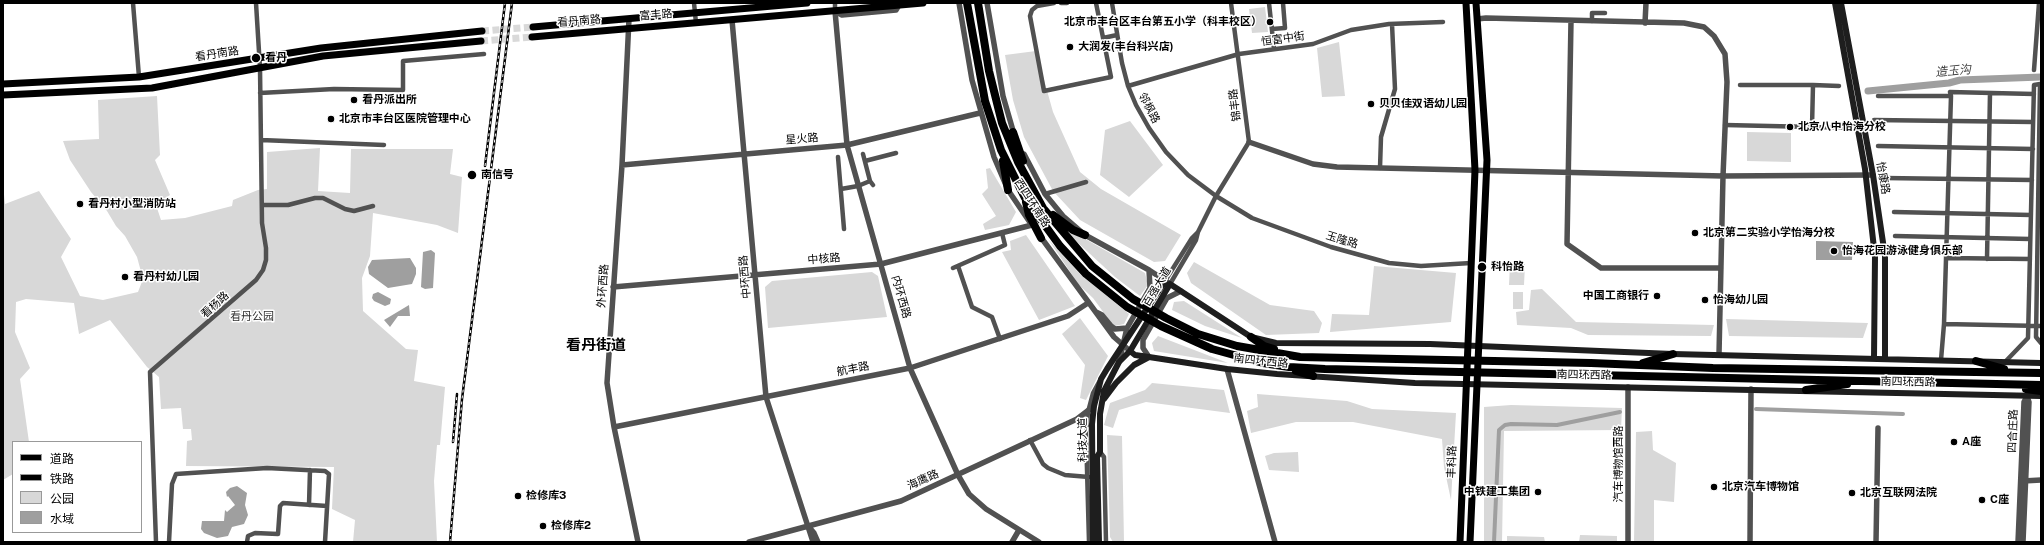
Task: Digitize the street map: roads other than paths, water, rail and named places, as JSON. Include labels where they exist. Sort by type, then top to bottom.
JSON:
[{"type":"highway","name":"西四环南路","points":[[967,3],[985,101],[1001,150],[1025,198],[1060,246],[1086,274],[1127,307]]},
{"type":"highway","name":"西四环南路","points":[[978,3],[993,88],[1002,123],[1012,148],[1043,208],[1092,266],[1133,299],[1166,318]]},
{"type":"highway","points":[[1013,132],[1032,188]]},
{"type":"highway","points":[[1001,150],[1008,190]]},
{"type":"highway","points":[[1025,198],[1029,215],[1041,238]]},
{"type":"highway","points":[[1043,208],[1073,230],[1085,235]]},
{"type":"highway","name":"南四环西路","points":[[1127,307],[1195,343],[1219,352],[1280,366],[1366,370],[2041,385]]},
{"type":"highway","name":"南四环西路","points":[[1166,318],[1198,334],[1237,346],[1300,357],[2041,373]]},
{"type":"highway","points":[[1251,338],[1264,346],[1300,357]]},
{"type":"highway","points":[[1636,365],[1672,354]]},
{"type":"highway","points":[[1976,361],[2015,372]]},
{"type":"highway","points":[[1280,366],[1314,376]]},
{"type":"highway","points":[[1806,390],[1864,381]]},
{"type":"highway","points":[[1993,384],[2041,391]]},
{"type":"main road","name":"富丰路","points":[[533,27],[807,3]]},
{"type":"main road","name":"富丰路","points":[[629,28],[923,3]]},
{"type":"main road","points":[[1466,3],[1476,170],[1466,383]]},
{"type":"main road","points":[[1476,3],[1486,170],[1476,384]]},
{"type":"main road","name":"怡康路","points":[[1835,3],[1866,176],[1867,199],[1875,257],[1874,358]]},
{"type":"main road","name":"怡康路","points":[[1842,3],[1873,175],[1885,256],[1885,358]]},
{"type":"main road","name":"看丹南路","points":[[532,37],[629,28]]},
{"type":"main road","name":"看丹南路","points":[[3,84],[139,77],[321,48],[482,31]]},
{"type":"main road","name":"看丹南路","points":[[3,95],[152,88],[323,56],[481,41]]},
{"type":"main road","name":"南四环西路","points":[[1168,283],[1251,338],[1276,343],[1477,345],[1672,354],[2041,363]]},
{"type":"main road","name":"百强大道","points":[[1123,346],[1168,283]]},
{"type":"main road","name":"百强大道","points":[[1130,351],[1168,283]]},
{"type":"main road","name":"科技大道","points":[[1094,542],[1090,477],[1092,424],[1091,408],[1101,379],[1123,346]]},
{"type":"main road","name":"南四环西路","points":[[1130,351],[1135,355],[1227,368],[1415,383],[2041,396]]},
{"type":"main road","name":"科技大道","points":[[1099,542],[1097,456],[1100,452],[1102,402],[1108,380],[1119,362],[1130,351]]},
{"type":"main road","points":[[1102,402],[1108,392],[1134,365],[1149,357]]},
{"type":"main road","name":"丰科路","points":[[1460,542],[1466,383]]},
{"type":"main road","name":"丰科路","points":[[1470,542],[1476,384]]},
{"type":"street","points":[[133,3],[139,77]]},
{"type":"street","name":"看杨路","points":[[156,542],[150,372],[256,280],[263,270],[266,260],[266,248],[262,223],[263,205],[260,68],[258,59],[256,3]]},
{"type":"street","points":[[694,3],[696,23]]},
{"type":"street","points":[[835,3],[835,11]]},
{"type":"street","name":"西四环南路","points":[[959,3],[980,113],[994,158],[1008,190],[1088,303],[1123,346],[1130,351]]},
{"type":"street","name":"西四环南路","points":[[987,3],[1001,90],[1013,132],[1045,194],[1063,216],[1085,235],[1149,270],[1168,283]]},
{"type":"street","points":[[1054,3],[1036,6],[1032,10],[1030,16],[1044,91],[1111,77],[1096,3]]},
{"type":"street","points":[[1062,4],[1067,3]]},
{"type":"street","name":"邻枫路","points":[[1112,3],[1128,86],[1149,128],[1166,152],[1188,174],[1216,196]]},
{"type":"street","name":"锦丰路","points":[[1231,3],[1239,54],[1249,142]]},
{"type":"street","points":[[1269,3],[1274,49]]},
{"type":"street","points":[[1272,29],[1285,28],[1283,3]]},
{"type":"street","points":[[1645,23],[1646,3]]},
{"type":"street","points":[[2034,70],[2039,3]]},
{"type":"street","name":"内环西路","points":[[835,11],[846,145],[910,368],[958,475],[969,494],[977,502],[1039,542]]},
{"type":"street","points":[[1592,21],[1592,13],[1605,13]]},
{"type":"street","name":"外环西路","points":[[629,19],[622,164],[607,383],[614,427],[638,542]]},
{"type":"street","points":[[1477,19],[1684,23],[1704,27],[1714,36],[1725,54],[1727,82],[1722,176],[1719,354]]},
{"type":"street","name":"中环西路","points":[[732,20],[766,397],[813,542]]},
{"type":"street","points":[[1570,21],[1567,244],[1601,268],[1721,268]]},
{"type":"street","name":"恒富中街","points":[[1128,86],[1239,54],[1313,44],[1350,30],[1392,24],[1444,22]]},
{"type":"street","points":[[1380,168],[1381,137],[1395,89],[1392,24]]},
{"type":"street","points":[[1103,38],[1117,35]]},
{"type":"street","points":[[260,93],[334,89],[403,90],[403,61],[484,54]]},
{"type":"street","points":[[2005,362],[2028,338],[2034,85],[2040,84],[2039,326],[2036,337],[2041,343]]},
{"type":"street","points":[[1740,85],[1839,86]]},
{"type":"street","points":[[1812,127],[1813,85]]},
{"type":"street","points":[[1941,360],[1944,324],[1950,92],[2034,94]]},
{"type":"street","points":[[1987,259],[1990,93]]},
{"type":"street","points":[[1878,96],[1950,96]]},
{"type":"street","name":"星火路","points":[[622,164],[744,155],[846,145],[980,113]]},
{"type":"street","points":[[1874,120],[2033,122]]},
{"type":"street","points":[[1725,125],[1858,128]]},
{"type":"street","points":[[261,140],[384,145]]},
{"type":"street","points":[[1216,196],[1249,142],[1313,164],[1380,168],[1722,176],[1873,175]]},
{"type":"street","points":[[1878,146],[2033,149]]},
{"type":"street","points":[[865,161],[896,153]]},
{"type":"street","points":[[841,189],[872,183],[863,154]]},
{"type":"street","points":[[838,157],[844,229]]},
{"type":"street","points":[[1884,178],[2032,180]]},
{"type":"street","points":[[1045,194],[1086,182]]},
{"type":"street","name":"百强大道","points":[[1168,283],[1192,238],[1198,232],[1216,196]]},
{"type":"street","name":"玉隆路","points":[[1216,196],[1252,218],[1332,247],[1389,263],[1421,266],[1471,263]]},
{"type":"street","points":[[263,205],[288,205],[315,198],[324,198],[345,209],[354,211],[373,206]]},
{"type":"street","points":[[1894,212],[2031,215]]},
{"type":"street","name":"中核路","points":[[613,287],[881,264],[1032,225]]},
{"type":"street","points":[[1000,339],[992,317],[972,308],[956,267],[1005,245],[1002,233]]},
{"type":"street","points":[[1895,236],[2030,239]]},
{"type":"street","points":[[1946,258],[2030,259]]},
{"type":"street","points":[[1119,362],[1127,328],[1150,288],[1149,270]]},
{"type":"street","points":[[1149,357],[1143,348],[1143,340],[1167,298],[1181,291]]},
{"type":"street","name":"航丰路","points":[[614,427],[910,368],[1068,316],[1088,303]]},
{"type":"street","points":[[1096,312],[1102,315],[1115,329],[1127,328]]},
{"type":"street","points":[[1944,324],[2039,326]]},
{"type":"street","points":[[1227,368],[1275,542]]},
{"type":"street","name":"汽车博物馆西路","points":[[1628,387],[1628,542]]},
{"type":"street","points":[[1750,542],[1751,389]]},
{"type":"street","name":"四合庄路","points":[[2018,542],[2024,482],[2029,402],[2027,396]]},
{"type":"street","name":"海鹰路","points":[[749,542],[901,500],[1077,419],[1091,408]]},
{"type":"street","points":[[1876,542],[1878,428]]},
{"type":"street","points":[[1030,440],[1043,464],[1048,468],[1059,474],[1090,477],[1089,542]]},
{"type":"street","points":[[1100,452],[1104,457],[1106,542]]},
{"type":"street","points":[[169,542],[172,484],[176,474],[267,468],[325,471],[329,474],[325,542]]},
{"type":"street","points":[[309,505],[310,470]]},
{"type":"street","points":[[2024,482],[2041,480]]},
{"type":"street","points":[[2024,482],[2041,484]]},
{"type":"street","name":"四合庄路","points":[[2023,542],[2024,482]]},
{"type":"street","points":[[246,542],[248,536],[255,533],[278,534],[280,506],[283,503],[327,506]]},
{"type":"street","name":"中环西路","points":[[809,526],[814,532],[818,542]]},
{"type":"street","points":[[1012,542],[1019,530]]},
{"type":"water","name":"怡海花园游泳健身俱乐部","points":[[1816,241],[1853,242],[1852,260],[1816,260]]},
{"type":"water","points":[[431,250],[435,253],[433,288],[425,289],[421,287],[423,252]]},
{"type":"water","points":[[410,258],[416,268],[416,274],[412,284],[388,288],[369,274],[368,267],[372,260]]},
{"type":"water","points":[[378,292],[391,299],[390,304],[385,306],[374,301],[372,298],[373,294]]},
{"type":"water","points":[[409,305],[410,316],[398,316],[390,327],[384,320]]},
{"type":"water","points":[[237,486],[247,493],[245,505],[248,515],[244,524],[232,527],[228,536],[217,538],[204,533],[201,529],[202,521],[224,521],[225,510],[227,512],[235,505],[228,496],[227,497],[226,492],[230,488]]},
{"type":"waterway","name":"造玉沟","points":[[1868,91],[1949,83],[1960,80],[2041,77]]},
{"type":"waterway","points":[[1756,409],[1903,414]]},
{"type":"waterway","points":[[1494,542],[1499,430],[1505,425],[1511,424],[1557,425],[1620,412]]},
{"type":"tunnel","points":[[482,31],[533,27]]},
{"type":"tunnel","points":[[481,41],[532,37]]},
{"type":"railway","points":[[485,166],[505,3]]},
{"type":"railway","points":[[450,542],[462,399],[512,3]]},
{"type":"railway","points":[[453,442],[457,394]]},
{"type":"place","name":"北京市丰台区丰台第五小学（科丰校区）","points":[[1270,22]]},
{"type":"place","name":"大润发(丰台科兴店)","points":[[1070,47]]},
{"type":"place","name":"看丹","points":[[256,58]]},
{"type":"place","name":"看丹派出所","points":[[354,100]]},
{"type":"place","name":"贝贝佳双语幼儿园","points":[[1371,104]]},
{"type":"place","name":"北京市丰台区医院管理中心","points":[[331,119]]},
{"type":"place","name":"北京八中怡海分校","points":[[1790,127]]},
{"type":"place","name":"南信号","points":[[472,175]]},
{"type":"place","name":"看丹村小型消防站","points":[[80,204]]},
{"type":"place","name":"北京第二实验小学怡海分校","points":[[1695,233]]},
{"type":"place","name":"怡海花园游泳健身俱乐部","points":[[1834,251]]},
{"type":"place","name":"科怡路","points":[[1482,267]]},
{"type":"place","name":"看丹村幼儿园","points":[[125,277]]},
{"type":"place","name":"中国工商银行","points":[[1657,296]]},
{"type":"place","name":"怡海幼儿园","points":[[1705,300]]},
{"type":"place","name":"A座","points":[[1954,442]]},
{"type":"place","name":"北京汽车博物馆","points":[[1714,487]]},
{"type":"place","name":"中铁建工集团","points":[[1538,492]]},
{"type":"place","name":"北京互联网法院","points":[[1852,493]]},
{"type":"place","name":"检修库3","points":[[518,496]]},
{"type":"place","name":"C座","points":[[1982,500]]},
{"type":"place","name":"检修库2","points":[[543,526]]},
{"type":"district","name":"看丹街道","points":[[596,345]]},
{"type":"park label","name":"看丹公园","points":[[252,317]]}]
